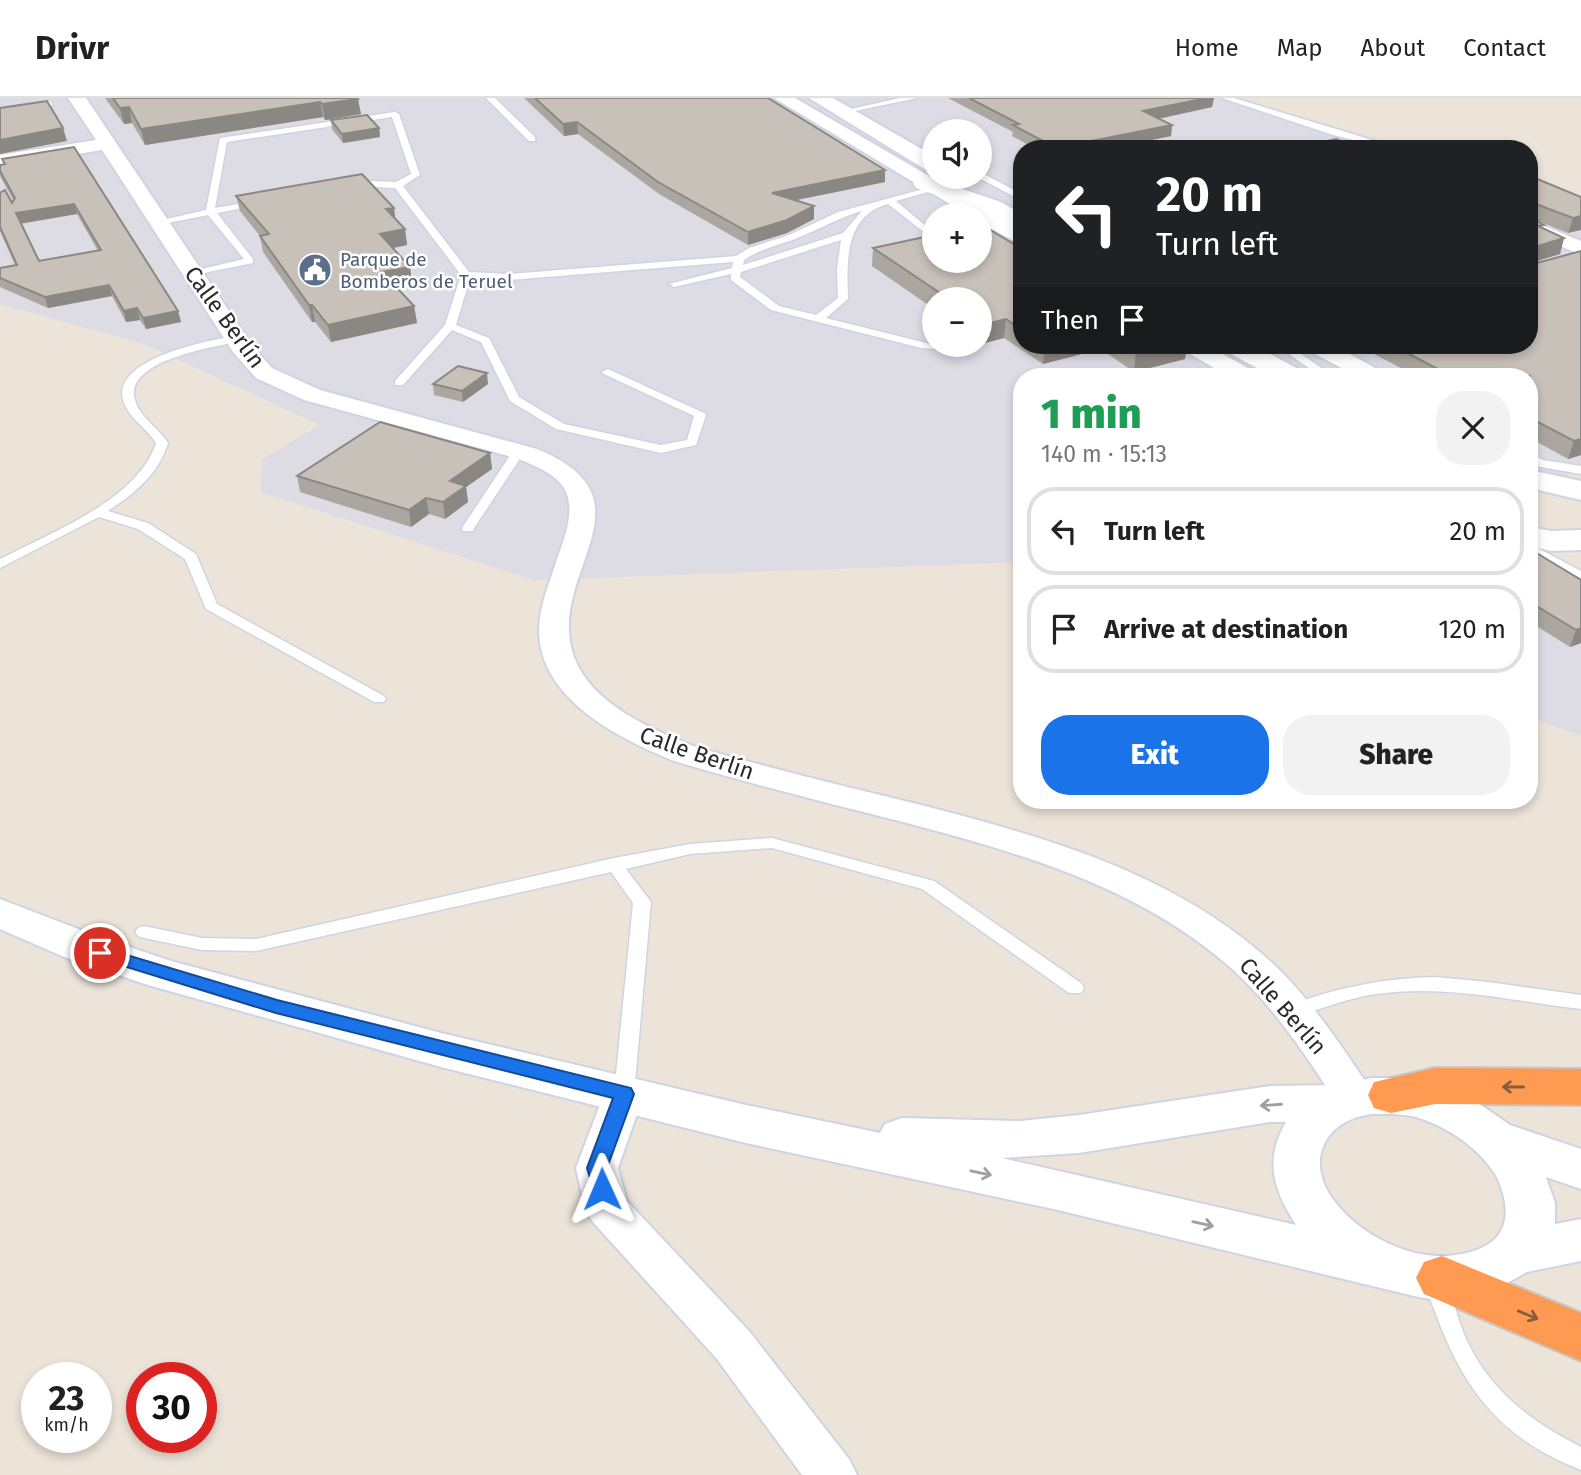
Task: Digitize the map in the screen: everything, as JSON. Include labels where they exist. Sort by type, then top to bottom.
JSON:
[{"type":"highway","points":[[1362,1098],[1435,1086],[1581,1087]]},
{"type":"highway","points":[[1425,1276],[1581,1338]]},
{"type":"main road","points":[[819,98],[922,173]]},
{"type":"main road","points":[[836,98],[860,104],[922,147]]},
{"type":"main road","points":[[992,188],[1013,200]]},
{"type":"main road","points":[[952,189],[1013,218]]},
{"type":"main road","points":[[976,189],[1013,211]]},
{"type":"main road","points":[[1251,354],[1276,368]]},
{"type":"main road","points":[[1261,354],[1286,368]]},
{"type":"main road","points":[[1280,354],[1304,368]]},
{"type":"main road","points":[[1538,480],[1579,484]]},
{"type":"main road","points":[[1538,538],[1577,541]]},
{"type":"main road","points":[[0,913],[79,946],[176,978],[441,1050],[746,1124],[1058,1190],[1425,1276],[1472,1276],[1497,1267],[1517,1253],[1581,1240]]},
{"type":"main road","points":[[746,1124],[936,1140],[1020,1140],[1079,1134],[1270,1104],[1362,1098],[1428,1102],[1464,1116],[1495,1139],[1518,1167],[1531,1197],[1531,1227],[1517,1253]]},
{"type":"main road","points":[[1362,1098],[1327,1108],[1307,1126],[1297,1149],[1297,1176],[1308,1205],[1331,1232],[1362,1255],[1425,1276]]},
{"type":"main road","points":[[1495,1139],[1581,1169]]},
{"type":"street","points":[[783,98],[922,175]]},
{"type":"street","name":"Calle Berlín","points":[[63,100],[107,144],[236,339],[264,373],[312,395],[519,451],[556,468],[580,492],[582,513],[557,605],[554,621],[555,648],[560,663],[580,689],[622,725],[685,754],[996,835],[1150,893],[1226,943],[1264,977],[1362,1098]]},
{"type":"street","points":[[0,161],[107,144]]},
{"type":"street","points":[[945,189],[1013,233]]},
{"type":"street","points":[[1538,230],[1581,249]]},
{"type":"street","points":[[1555,265],[1581,257]]},
{"type":"street","points":[[1207,354],[1231,368]]},
{"type":"street","points":[[1333,354],[1358,368]]},
{"type":"street","points":[[624,1094],[597,1168],[607,1209],[733,1345],[832,1475]]},
{"type":"lane","points":[[490,98],[532,139]]},
{"type":"lane","points":[[860,104],[913,98]]},
{"type":"lane","points":[[1226,98],[1330,140]]},
{"type":"lane","points":[[0,110],[63,100]]},
{"type":"lane","points":[[193,274],[250,261],[210,211],[223,140],[395,114],[416,175],[398,185],[341,185]]},
{"type":"lane","points":[[992,182],[1013,193]]},
{"type":"lane","points":[[922,183],[889,200],[841,214],[792,237],[752,250],[738,264],[735,278],[775,308],[922,345]]},
{"type":"lane","points":[[398,185],[466,275]]},
{"type":"lane","points":[[158,222],[275,198]]},
{"type":"lane","points":[[889,200],[922,227]]},
{"type":"lane","points":[[674,284],[846,235],[872,205]]},
{"type":"lane","points":[[818,319],[843,299],[842,269],[846,235]]},
{"type":"lane","points":[[466,275],[509,277],[738,264]]},
{"type":"lane","points":[[399,383],[450,326],[466,275]]},
{"type":"lane","points":[[450,326],[485,340],[514,399],[560,428],[661,449],[692,442],[700,415],[608,372]]},
{"type":"lane","points":[[0,564],[98,512],[144,479],[162,454],[162,443],[132,407],[128,390],[133,381],[151,364],[167,355],[194,346],[236,339]]},
{"type":"lane","points":[[1294,354],[1315,368]]},
{"type":"lane","points":[[468,528],[519,451]]},
{"type":"lane","points":[[1538,462],[1579,484]]},
{"type":"lane","points":[[98,512],[143,526],[191,557],[211,606],[379,699]]},
{"type":"lane","points":[[1577,541],[1567,562],[1581,576]]},
{"type":"lane","points":[[1538,552],[1581,576]]},
{"type":"lane","points":[[144,932],[202,944],[256,945],[614,864],[690,849],[772,843],[928,885],[1074,988]]},
{"type":"lane","points":[[614,864],[642,902],[624,1094]]},
{"type":"lane","points":[[1293,1011],[1335,995],[1386,985],[1457,985],[1581,1002]]},
{"type":"lane","points":[[1425,1276],[1478,1384],[1515,1420],[1581,1459]]},
{"type":"shaded area","points":[[0,98],[1240,98],[1378,140],[1013,140],[1013,354],[1538,354],[1538,183],[1581,195],[1581,470],[1538,486],[1538,368],[1013,368],[1013,562],[534,580],[261,492],[262,459],[320,425],[144,344],[0,304]]},
{"type":"shaded area","points":[[1538,555],[1581,579],[1581,736],[1538,720]]},
{"type":"building","points":[[113,98],[358,99],[322,104],[320,102],[141,129],[129,107],[120,108]]},
{"type":"building","points":[[535,98],[768,98],[885,170],[772,193],[814,206],[787,220],[748,232],[658,182],[577,122],[563,124]]},
{"type":"building","points":[[969,98],[1207,98],[1143,111],[1172,125],[1096,140],[1041,140],[1013,125],[1019,124]]},
{"type":"building","points":[[47,101],[63,128],[0,140],[0,108]]},
{"type":"building","points":[[367,115],[379,128],[342,134],[331,120]]},
{"type":"building","points":[[74,147],[178,311],[143,318],[137,308],[124,311],[109,285],[45,297],[0,278],[0,268],[17,265],[0,227],[0,193],[5,190],[12,203],[15,198],[0,171],[0,165],[5,164],[2,159]],"holes":[[[74,204],[101,250],[39,261],[16,213]]]},
{"type":"building","points":[[362,174],[394,208],[386,209],[405,229],[380,234],[410,267],[382,272],[414,306],[328,325],[312,305],[309,305],[260,236],[269,234],[236,196]]},
{"type":"building","points":[[1538,179],[1581,197],[1581,216],[1573,218],[1538,205]]},
{"type":"building","points":[[1538,226],[1564,238],[1538,246]]},
{"type":"building","points":[[992,231],[1013,244],[1013,324],[1006,319],[992,322],[992,287],[931,287],[873,248],[922,238],[922,273],[992,273]]},
{"type":"building","points":[[1581,251],[1581,439],[1574,441],[1538,422],[1538,368],[1436,368],[1409,354],[1538,354],[1538,263]]},
{"type":"building","points":[[458,366],[487,373],[462,391],[433,384]]},
{"type":"building","points":[[380,422],[490,453],[450,481],[466,486],[443,502],[426,498],[409,510],[297,476]]},
{"type":"building","points":[[1538,554],[1581,580],[1581,628],[1576,630],[1538,607]]},
{"type":"place","name":"Parque de Bomberos de Teruel","points":[[315,270]]},
{"type":"route","points":[[100,953],[276,1007],[624,1094],[597,1168],[602,1189]]}]
